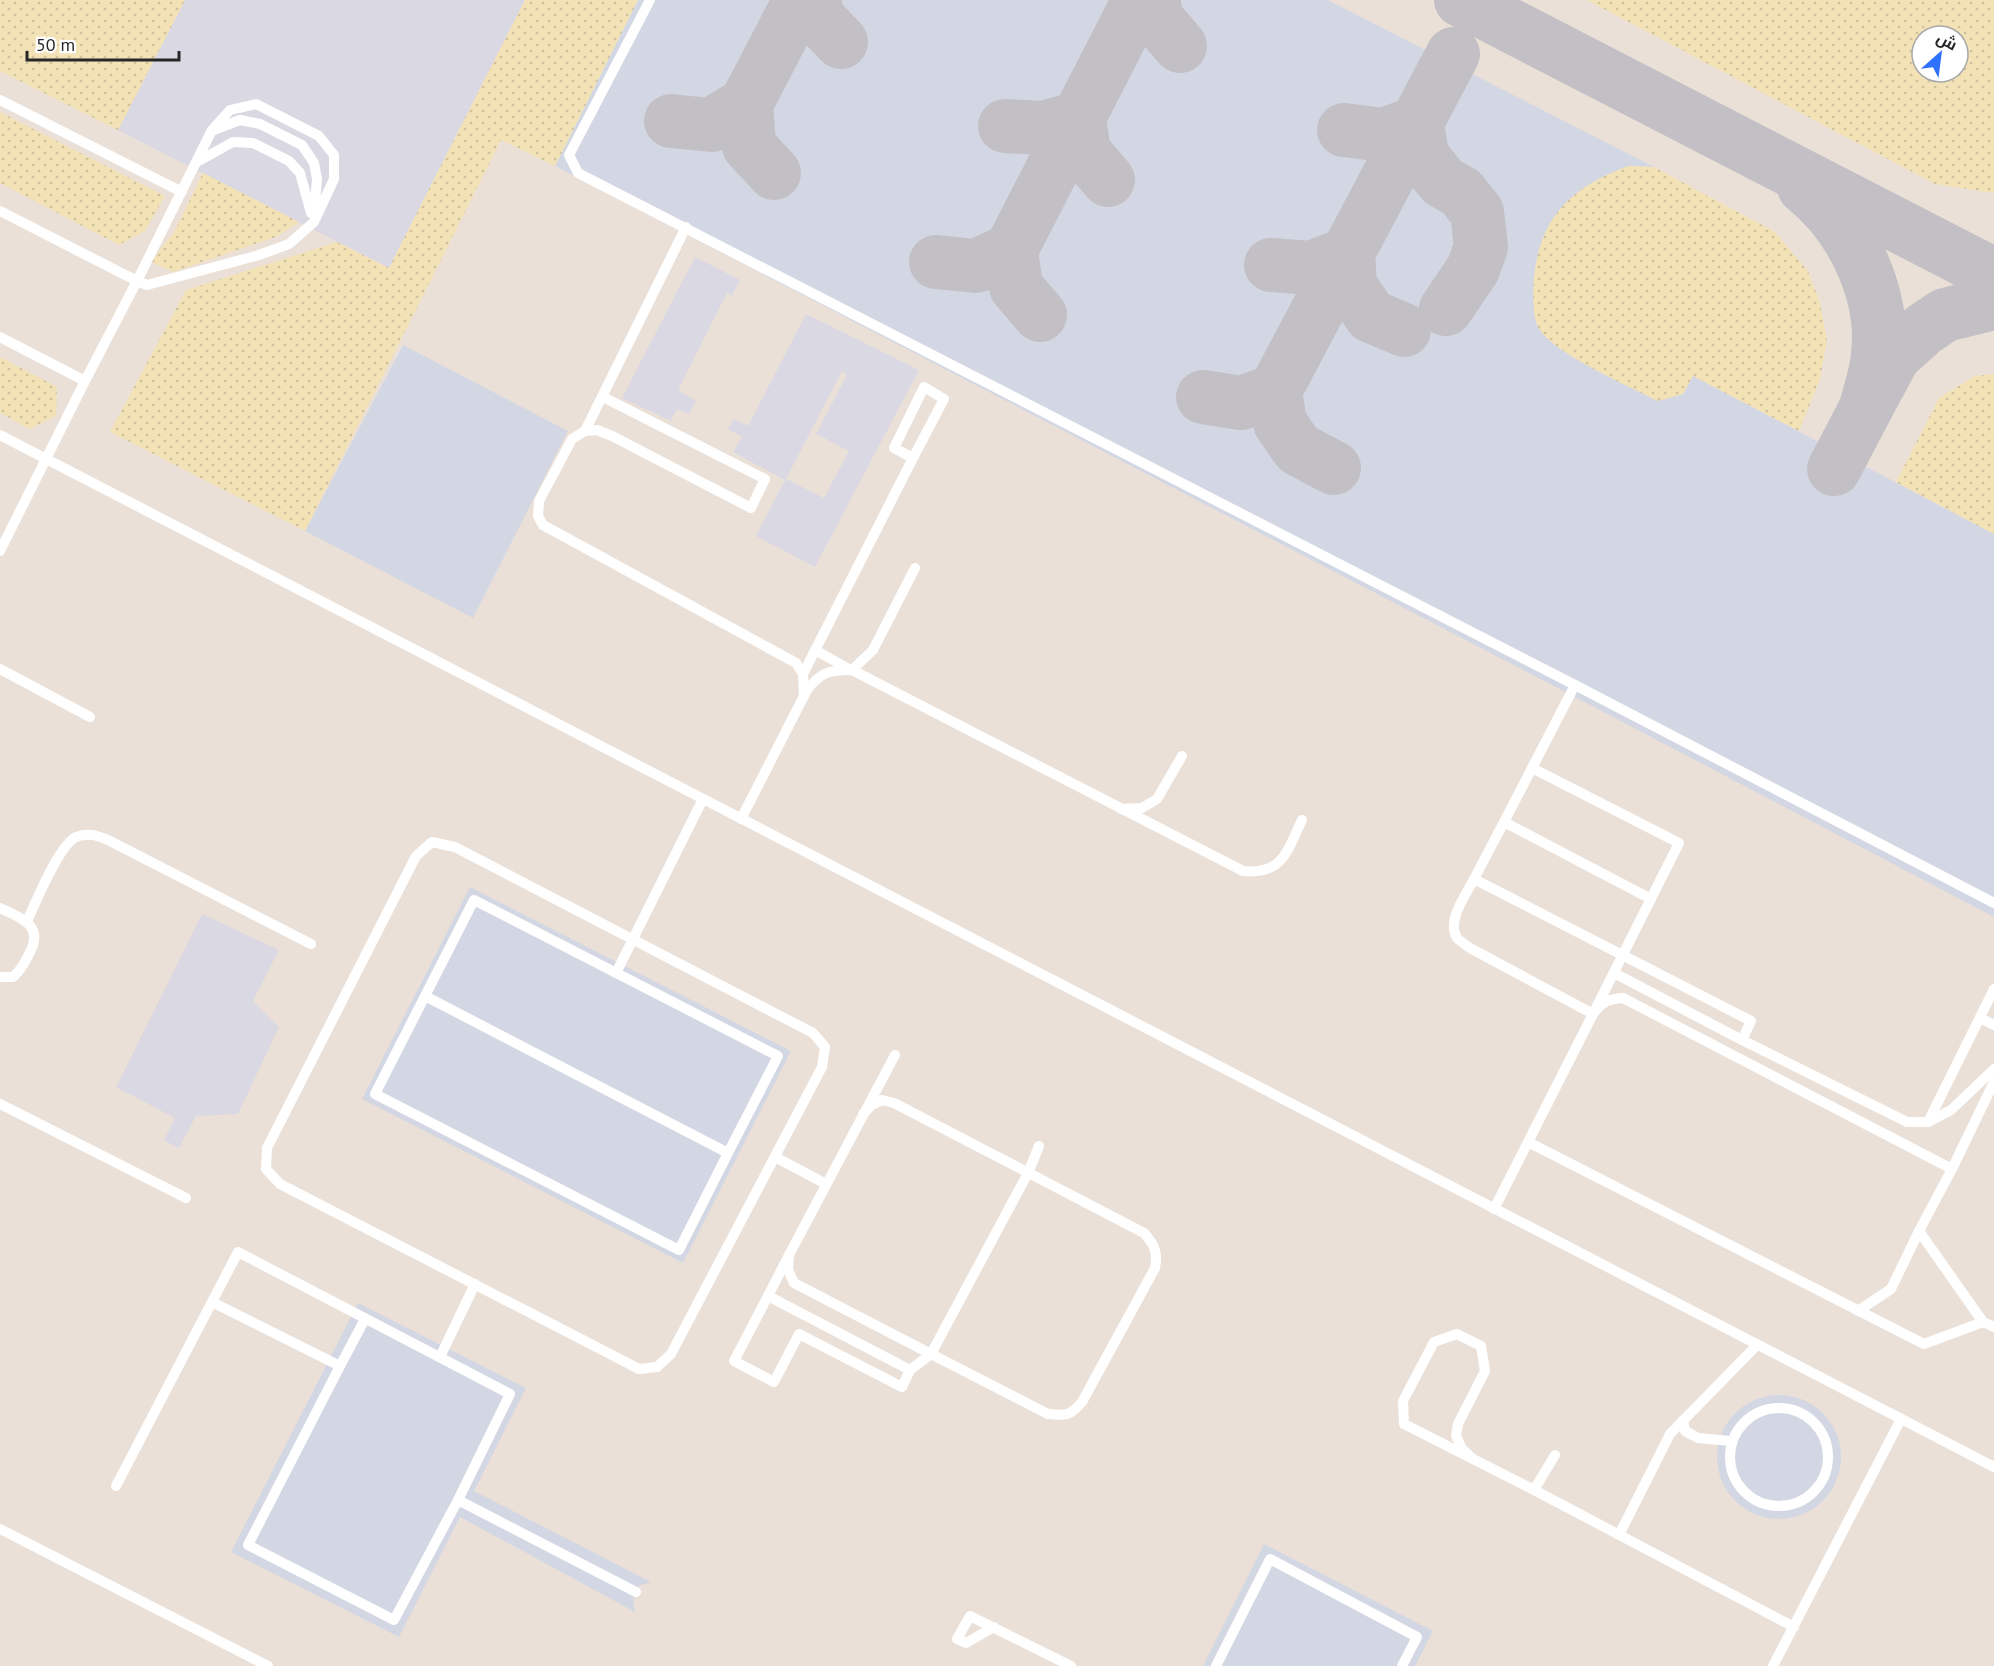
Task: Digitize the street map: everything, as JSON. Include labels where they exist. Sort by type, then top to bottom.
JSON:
[{"type":"lane","points":[[650,0],[569,155],[578,173],[1994,903]]},
{"type":"lane","points":[[0,100],[182,192]]},
{"type":"lane","points":[[0,211],[137,281],[147,285],[259,255],[289,244],[314,222],[334,179],[334,155],[319,136],[256,104],[230,110],[212,130],[182,192],[137,281],[85,381],[0,551]]},
{"type":"lane","points":[[212,130],[240,120],[260,124],[302,145],[314,163],[316,179],[314,222]]},
{"type":"lane","points":[[197,162],[233,141],[253,143],[289,161],[300,173],[314,222]]},
{"type":"lane","points":[[585,431],[686,227]]},
{"type":"lane","points":[[0,337],[85,381]]},
{"type":"lane","points":[[804,696],[803,674],[944,399],[924,387],[894,448],[912,458]]},
{"type":"lane","points":[[603,397],[765,479],[751,508],[612,436],[597,430],[585,431],[572,439],[539,501],[538,516],[543,525],[796,663],[803,674]]},
{"type":"lane","points":[[0,435],[1994,1467]]},
{"type":"lane","points":[[741,819],[804,696],[818,676],[834,670],[852,670],[873,650],[915,568]]},
{"type":"lane","points":[[815,650],[1243,872],[1259,873],[1275,867],[1285,855],[1302,820]]},
{"type":"lane","points":[[0,669],[90,717]]},
{"type":"lane","points":[[1575,685],[1454,918],[1454,930],[1458,939],[1470,948],[1593,1014]]},
{"type":"lane","points":[[1121,809],[1142,808],[1157,800],[1182,756]]},
{"type":"lane","points":[[1494,1209],[1679,843],[1532,768]]},
{"type":"lane","points":[[616,973],[703,799]]},
{"type":"lane","points":[[1504,822],[1651,899]]},
{"type":"lane","points":[[27,921],[64,846],[76,837],[92,834],[108,840],[311,944]]},
{"type":"lane","points":[[432,842],[455,847],[813,1033],[825,1047],[822,1067],[775,1156],[671,1354],[657,1367],[639,1369],[280,1184],[266,1169],[267,1148],[416,856],[432,842]]},
{"type":"lane","points":[[1474,879],[1751,1021],[1742,1040]]},
{"type":"lane","points":[[474,900],[616,973],[778,1056],[679,1250],[375,1094],[474,900]]},
{"type":"lane","points":[[0,908],[27,921],[34,931],[35,942],[22,968],[13,977],[0,977]]},
{"type":"lane","points":[[1614,973],[1907,1122],[1928,1122],[1952,1110],[1994,1069]]},
{"type":"lane","points":[[1928,1122],[1994,989]]},
{"type":"lane","points":[[425,996],[728,1153]]},
{"type":"lane","points":[[1593,1014],[1602,1002],[1623,998],[1952,1168]]},
{"type":"lane","points":[[1980,1018],[1994,1024]]},
{"type":"lane","points":[[895,1055],[734,1361],[774,1382],[799,1334],[902,1387],[910,1371],[931,1354],[1028,1173],[1039,1146]]},
{"type":"lane","points":[[1858,1311],[1891,1289],[1994,1082]]},
{"type":"lane","points":[[789,1255],[788,1270],[794,1283],[1048,1414],[1065,1416],[1075,1411],[1082,1402],[1155,1268],[1158,1255],[1152,1242],[1144,1233],[894,1103],[882,1100],[872,1105],[863,1114]]},
{"type":"lane","points":[[0,1104],[186,1198]]},
{"type":"lane","points":[[1528,1142],[1924,1344],[1983,1322]]},
{"type":"lane","points":[[775,1156],[826,1184]]},
{"type":"lane","points":[[1919,1231],[1983,1322],[1994,1327]]},
{"type":"lane","points":[[116,1486],[238,1252],[510,1394],[458,1500],[394,1620],[248,1545],[365,1319]]},
{"type":"lane","points":[[440,1357],[475,1284]]},
{"type":"lane","points":[[768,1296],[910,1371]]},
{"type":"lane","points":[[212,1302],[339,1366]]},
{"type":"lane","points":[[1473,1459],[1462,1449],[1456,1436],[1458,1424],[1485,1371],[1481,1346],[1458,1334],[1434,1342],[1403,1401],[1404,1424],[1794,1627]]},
{"type":"lane","points":[[1618,1535],[1670,1434],[1757,1345]]},
{"type":"lane","points":[[1787,1407],[1805,1414],[1817,1425],[1826,1439],[1829,1457],[1824,1478],[1812,1494],[1804,1500],[1788,1506],[1764,1505],[1748,1496],[1735,1481],[1729,1462],[1731,1441],[1736,1430],[1748,1417],[1766,1408],[1787,1407]]},
{"type":"lane","points":[[1773,1666],[1901,1419]]},
{"type":"lane","points":[[1683,1420],[1685,1431],[1698,1438],[1731,1441]]},
{"type":"lane","points":[[1534,1490],[1555,1455]]},
{"type":"lane","points":[[458,1500],[636,1592]]},
{"type":"lane","points":[[0,1529],[268,1666]]},
{"type":"lane","points":[[1216,1666],[1270,1559],[1417,1637],[1402,1666]]},
{"type":"lane","points":[[994,1627],[1071,1666]]},
{"type":"shaded area","points":[[185,0],[525,0],[389,268],[118,130]]},
{"type":"shaded area","points":[[638,0],[1328,0],[1654,167],[1628,166],[1693,376],[1994,534],[1994,917],[555,166]]},
{"type":"shaded area","points":[[695,257],[740,280],[732,296],[727,293],[678,390],[696,401],[689,414],[677,409],[671,421],[622,398]]},
{"type":"shaded area","points":[[806,314],[919,370],[815,567],[756,536],[785,480],[733,452],[742,437],[728,429],[733,419],[748,426]],"holes":[[[842,371],[847,375],[816,434],[849,451],[824,498],[786,479]]]},
{"type":"shaded area","points":[[403,345],[568,431],[473,618],[305,531]]},
{"type":"shaded area","points":[[470,887],[791,1051],[683,1263],[362,1099]]},
{"type":"shaded area","points":[[202,914],[279,950],[253,1001],[279,1027],[238,1114],[196,1116],[179,1148],[164,1140],[175,1118],[116,1087]]},
{"type":"shaded area","points":[[358,1303],[526,1388],[474,1491],[651,1582],[638,1586],[633,1599],[635,1612],[460,1517],[399,1637],[231,1552]]},
{"type":"shaded area","points":[[1779,1395],[1803,1400],[1823,1413],[1836,1433],[1841,1457],[1836,1481],[1823,1501],[1803,1514],[1779,1519],[1755,1514],[1735,1501],[1722,1481],[1717,1457],[1722,1433],[1735,1413],[1755,1400]]},
{"type":"shaded area","points":[[1264,1544],[1433,1631],[1415,1666],[1203,1666]]},
{"type":"sand","points":[[0,0],[185,0],[118,130],[0,71]]},
{"type":"sand","points":[[525,0],[638,0],[555,166],[501,140],[305,531],[110,432],[186,290],[337,242],[389,268]]},
{"type":"sand","points":[[1587,0],[1994,0],[1994,193],[1935,184]]},
{"type":"sand","points":[[0,112],[165,196],[145,231],[119,245],[0,183]]},
{"type":"sand","points":[[1628,166],[1654,167],[1775,232],[1808,271],[1820,303],[1827,340],[1820,379],[1799,431],[1693,376],[1683,394],[1658,401],[1574,358],[1545,337],[1538,327],[1534,309],[1534,277],[1544,236],[1552,220],[1575,194],[1608,174]]},
{"type":"sand","points":[[203,173],[299,222],[276,237],[173,272],[151,262],[174,232]]},
{"type":"sand","points":[[0,357],[57,387],[56,416],[30,429],[0,413]]},
{"type":"sand","points":[[1994,374],[1994,534],[1896,482],[1939,398],[1975,376]]},
{"type":"taxiway","points":[[746,104],[800,0]]},
{"type":"taxiway","points":[[814,0],[818,18],[841,42]]},
{"type":"taxiway","points":[[1011,250],[1139,0]]},
{"type":"taxiway","points":[[1153,0],[1157,19],[1180,46]]},
{"type":"taxiway","points":[[1461,0],[1994,275]]},
{"type":"taxiway","points":[[1275,391],[1453,54]]},
{"type":"taxiway","points":[[671,121],[711,125],[746,104],[749,146],[774,173]]},
{"type":"taxiway","points":[[1005,126],[1043,128],[1079,118],[1084,152],[1108,180]]},
{"type":"taxiway","points":[[1344,130],[1383,135],[1417,123],[1422,156],[1443,182],[1461,192],[1477,212],[1481,247],[1473,269],[1446,309]]},
{"type":"taxiway","points":[[1804,187],[1821,202],[1850,240],[1870,284],[1879,331],[1875,374],[1866,408],[1894,356],[1924,329],[1945,315],[1994,303]]},
{"type":"taxiway","points":[[936,262],[976,266],[1011,250],[1016,287],[1040,315]]},
{"type":"taxiway","points":[[1271,265],[1310,268],[1348,254],[1350,286],[1371,316],[1404,330]]},
{"type":"taxiway","points":[[1203,397],[1241,403],[1275,391],[1280,423],[1298,449],[1334,468]]},
{"type":"taxiway","points":[[1834,469],[1866,408]]}]
